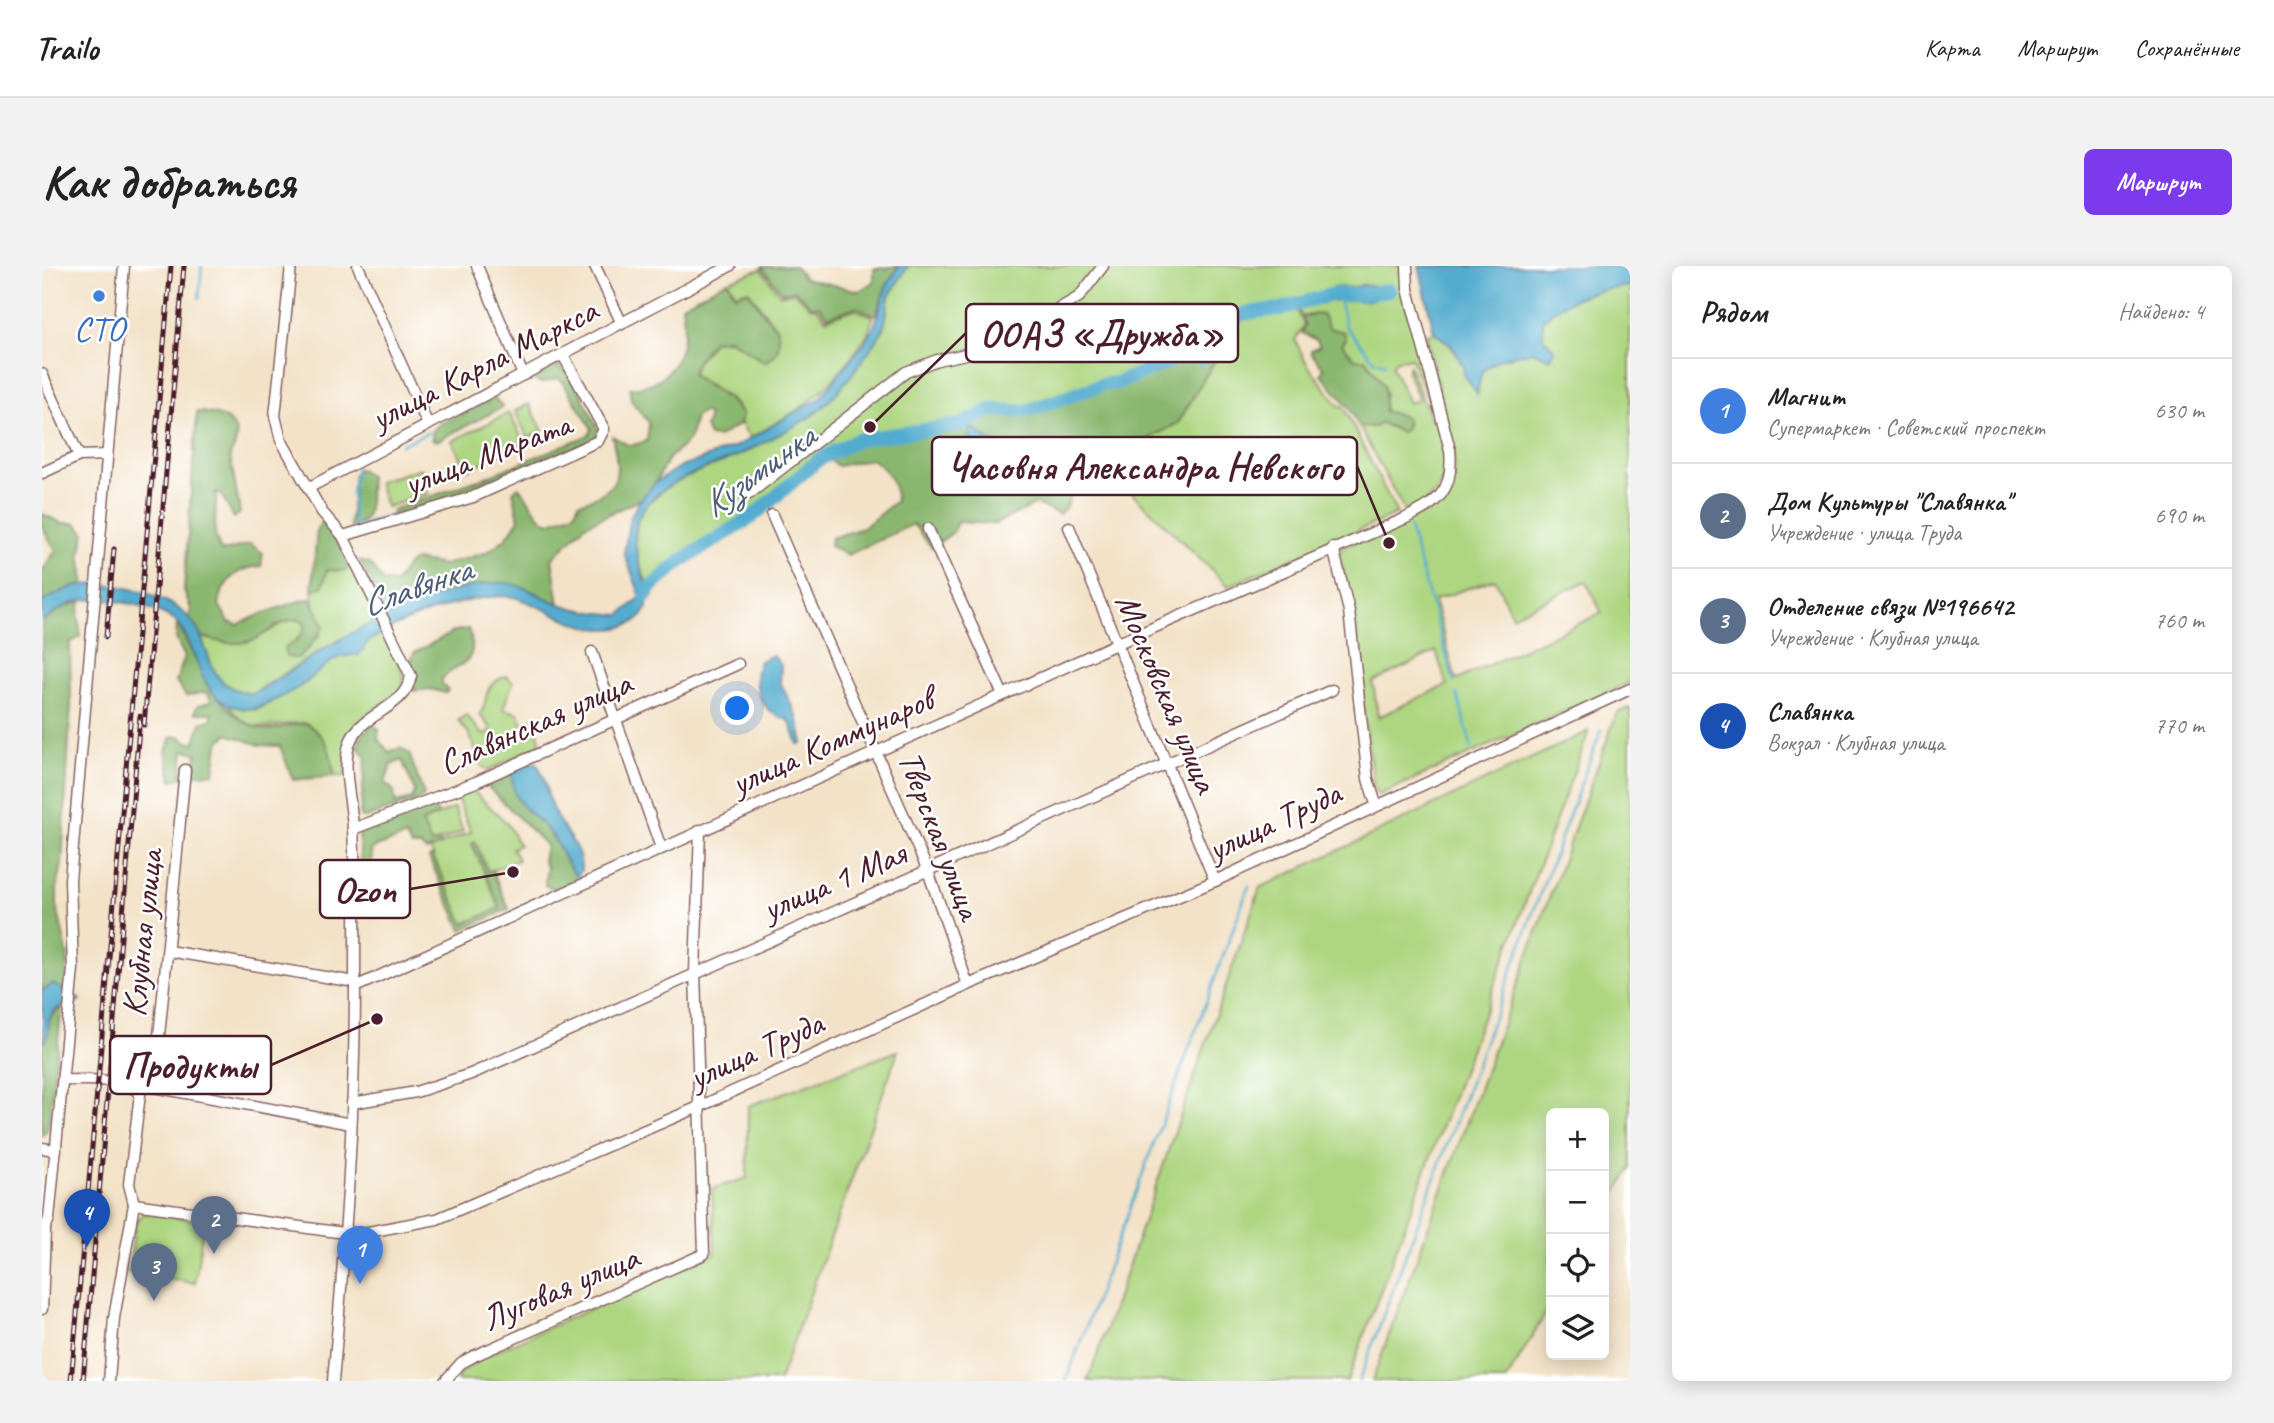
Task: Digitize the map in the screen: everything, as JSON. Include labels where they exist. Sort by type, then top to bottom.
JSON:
[{"type":"street","points":[[42,1309],[43,1233],[49,1219],[64,1080],[74,949],[70,880],[124,266]]},
{"type":"street","points":[[291,266],[275,416],[281,440],[322,512],[343,536],[409,668],[409,684],[395,702],[364,722],[351,736],[347,763],[353,829],[355,984],[351,1124],[333,1381]]},
{"type":"street","points":[[358,266],[428,425]]},
{"type":"street","points":[[477,266],[523,375]]},
{"type":"street","points":[[595,266],[622,324]]},
{"type":"street","points":[[750,494],[906,372],[937,360],[990,349],[1079,297],[1103,266]]},
{"type":"street","name":"улица Коммунаров","points":[[355,984],[1427,508],[1442,495],[1452,476],[1450,450],[1408,289],[1406,266]]},
{"type":"street","name":"улица Карла Маркса","points":[[308,488],[727,269]]},
{"type":"street","name":"улица Марата","points":[[343,536],[473,497],[598,441],[604,429],[563,355]]},
{"type":"street","points":[[42,374],[79,456]]},
{"type":"street","points":[[42,473],[79,456],[107,455]]},
{"type":"street","name":"Тверская улица","points":[[772,515],[928,871],[968,985]]},
{"type":"street","name":"Московская улица","points":[[1069,527],[1215,881]]},
{"type":"street","points":[[928,529],[1003,695]]},
{"type":"street","points":[[1333,548],[1349,611],[1368,779],[1376,804]]},
{"type":"street","points":[[592,652],[661,848]]},
{"type":"street","name":"Славянская улица","points":[[353,829],[476,782],[615,717],[738,664]]},
{"type":"street","name":"улица 1 Мая","points":[[352,1103],[416,1092],[471,1074],[1332,690]]},
{"type":"street","name":"улица Труда","points":[[134,1205],[344,1233],[363,1233],[437,1219],[701,1105],[968,985],[1215,881],[1376,804],[1630,690]]},
{"type":"street","name":"Клубная улица","points":[[154,1087],[185,770]]},
{"type":"street","points":[[700,830],[695,972],[701,1105]]},
{"type":"street","points":[[168,951],[355,984]]},
{"type":"street","points":[[64,1080],[127,1085],[140,1094]]},
{"type":"street","points":[[140,1094],[154,1087],[351,1124]]},
{"type":"street","points":[[109,1381],[114,1318],[134,1205],[129,1184],[140,1094]]},
{"type":"street","name":"Луговая улица","points":[[445,1381],[461,1363],[474,1356],[704,1254],[701,1105]]},
{"type":"street","points":[[42,1148],[56,1150]]},
{"type":"green space","points":[[795,266],[804,278],[859,291],[874,282],[874,269],[899,266],[885,289],[876,315],[856,307],[828,317],[819,306],[811,306],[795,290],[782,293],[762,267]]},
{"type":"green space","points":[[908,266],[1401,266],[1403,292],[1436,417],[1411,358],[1395,361],[1392,367],[1409,403],[1419,399],[1407,371],[1409,366],[1430,417],[1440,428],[1447,471],[1436,493],[1417,507],[1404,510],[1359,426],[1374,427],[1381,423],[1401,432],[1408,423],[1406,417],[1384,412],[1381,405],[1386,393],[1316,314],[1302,317],[1298,308],[1321,302],[1378,298],[1389,294],[1388,287],[1334,287],[1333,294],[1235,318],[1219,347],[1202,358],[1179,359],[1129,379],[1103,384],[1026,411],[990,410],[961,425],[859,439],[818,460],[752,517],[681,561],[649,589],[634,549],[638,519],[645,506],[672,482],[744,453],[816,413],[853,371],[884,328],[889,296]]},
{"type":"green space","points":[[761,269],[780,295],[794,292],[811,307],[817,308],[826,319],[854,309],[873,316],[863,342],[841,371],[818,394],[795,412],[750,438],[740,422],[742,412],[730,399],[693,375],[696,364],[714,341],[730,340],[764,362],[774,356],[777,329],[748,290],[736,294],[728,281]]},
{"type":"green space","points":[[727,281],[735,295],[748,291],[777,328],[779,339],[776,352],[765,362],[729,339],[713,341],[695,364],[692,375],[729,400],[742,414],[740,424],[718,437],[709,436],[705,427],[709,416],[704,412],[695,417],[689,440],[667,460],[656,482],[641,499],[585,525],[552,559],[559,604],[520,587],[454,591],[389,616],[360,561],[370,564],[383,582],[396,583],[407,565],[415,560],[444,565],[488,552],[507,537],[519,519],[513,491],[518,487],[539,516],[549,523],[574,513],[579,503],[593,498],[611,486],[617,471],[612,436],[630,446],[647,441],[649,423],[631,400],[630,388],[659,380],[669,371],[681,348],[684,320],[682,305]]},
{"type":"green space","points":[[1630,286],[1630,682],[1379,795],[1375,791],[1366,735],[1355,611],[1338,554],[1343,547],[1433,510],[1445,497],[1455,478],[1454,451],[1426,335],[1434,332],[1449,344],[1478,393],[1482,371],[1491,362],[1505,356],[1534,351],[1543,337],[1543,320],[1552,312],[1583,295]],"holes":[[[1495,579],[1512,616],[1586,581],[1602,613],[1456,680],[1434,600]],[[1436,651],[1447,685],[1378,717],[1373,682]]]},
{"type":"green space","points":[[1296,308],[1304,325],[1295,340],[1307,364],[1339,406],[1343,406],[1397,514],[1228,586],[1133,494],[1125,466],[1145,441],[1178,423],[1236,325],[1248,317]]},
{"type":"green space","points":[[1323,315],[1329,328],[1344,332],[1346,339],[1342,344],[1355,359],[1366,359],[1384,387],[1384,411],[1406,417],[1406,429],[1401,432],[1381,423],[1374,427],[1359,426],[1348,406],[1321,374],[1324,368],[1311,353],[1311,350],[1320,346],[1317,340],[1302,333],[1305,325],[1302,317]]},
{"type":"green space","points":[[1213,353],[1218,354],[1178,423],[1144,441],[1125,466],[1106,468],[1072,456],[1063,463],[1070,490],[1068,503],[1059,514],[1036,504],[995,524],[957,522],[953,532],[932,548],[913,524],[848,555],[830,546],[831,538],[863,528],[896,501],[889,476],[871,459],[838,466],[830,460],[832,453],[859,439],[961,425],[990,410],[1026,411],[1104,384],[1117,383],[1188,354],[1202,358]],"holes":[[[978,432],[993,443],[1004,458],[991,484],[960,485],[957,474],[975,475],[988,463]]]},
{"type":"green space","points":[[555,365],[569,375],[581,393],[598,429],[595,439],[439,501],[391,516],[393,510],[481,479],[589,435],[592,429],[563,382],[558,378],[542,383],[533,380],[533,376]]},
{"type":"green space","points":[[494,398],[502,406],[499,409],[437,441],[432,439],[432,432],[438,425]]},
{"type":"green space","points":[[529,404],[543,431],[528,438],[515,411]]},
{"type":"green space","points":[[197,412],[224,418],[235,429],[235,445],[230,455],[240,513],[234,518],[221,494],[216,492],[215,535],[221,552],[250,544],[263,553],[261,566],[245,569],[232,577],[224,589],[219,605],[229,622],[238,625],[274,609],[311,599],[324,626],[309,648],[297,658],[287,657],[284,650],[302,633],[305,624],[298,619],[282,623],[252,640],[237,643],[199,636],[189,618],[191,609],[184,590]]},
{"type":"green space","points":[[509,413],[524,442],[467,470],[452,441]]},
{"type":"green space","points":[[421,468],[428,494],[386,507],[378,482]]},
{"type":"green space","points":[[359,469],[370,477],[369,508],[364,520],[350,527],[354,473]]},
{"type":"green space","points":[[42,514],[62,523],[76,523],[85,533],[80,555],[85,585],[72,587],[42,602],[42,572],[56,550],[42,527]]},
{"type":"green space","points":[[323,520],[351,564],[345,571],[327,570],[322,587],[312,590],[317,529]]},
{"type":"green space","points":[[351,564],[380,621],[330,645],[252,694],[230,687],[222,681],[211,666],[199,636],[222,642],[244,642],[283,623],[299,619],[305,624],[303,632],[297,641],[286,647],[297,658],[320,635],[312,590],[322,587],[327,570],[345,571]]},
{"type":"green space","points":[[81,601],[78,616],[81,636],[70,643],[71,703],[62,864],[57,888],[57,907],[68,957],[65,993],[56,986],[42,991],[42,622],[59,609]]},
{"type":"green space","points":[[177,623],[211,686],[234,714],[248,724],[263,729],[306,723],[324,739],[332,760],[334,776],[293,780],[280,746],[260,745],[227,734],[218,744],[214,773],[194,774],[197,753],[184,750],[181,778],[172,780],[166,751],[172,737],[180,736],[187,742],[195,742],[201,723],[211,720],[213,713],[195,713],[197,706],[212,701],[207,692],[186,696],[176,681],[185,657],[176,639]]},
{"type":"green space","points":[[468,629],[472,640],[470,656],[442,679],[442,684],[448,690],[446,693],[430,689],[414,691],[411,661],[414,653],[455,631]]},
{"type":"green space","points":[[383,633],[396,656],[404,682],[401,690],[353,727],[348,736],[345,776],[334,776],[326,747],[318,734],[306,723],[256,726],[247,723],[229,706],[257,710],[307,682],[334,658],[363,650],[365,644]]},
{"type":"green space","points":[[506,676],[513,682],[503,709],[518,713],[522,723],[535,722],[541,744],[488,771],[482,766],[468,732],[458,721],[466,715],[483,735],[489,733],[491,728],[480,715],[489,688]]},
{"type":"green space","points":[[1630,708],[1630,1169],[1609,1205],[1609,1108],[1546,1108],[1546,1313],[1506,1381],[1372,1381],[1617,713]]},
{"type":"green space","points":[[372,724],[379,730],[378,739],[389,752],[400,748],[409,754],[424,795],[422,799],[365,818],[360,817],[366,758],[359,748],[359,739]],"holes":[[[402,760],[415,791],[412,799],[395,803],[394,791],[385,783],[391,765]]]},
{"type":"green space","points":[[1589,731],[1347,1381],[1088,1381],[1260,888]]},
{"type":"green space","points":[[519,768],[516,792],[519,801],[551,835],[577,876],[576,882],[557,890],[545,885],[547,868],[543,861],[546,845],[488,787],[489,781]]},
{"type":"green space","points":[[471,789],[507,823],[519,845],[512,848],[518,860],[488,872],[500,909],[464,924],[430,849],[471,832],[456,796]]},
{"type":"green space","points":[[434,805],[438,815],[422,822],[431,844],[439,841],[441,845],[426,851],[421,846],[411,846],[406,836],[371,849],[373,876],[380,890],[377,897],[363,901],[359,832]]},
{"type":"green space","points":[[454,808],[463,831],[431,845],[422,822]]},
{"type":"green space","points":[[475,841],[488,872],[492,870],[509,909],[462,930],[429,858],[433,856],[464,924],[500,908],[472,844]]},
{"type":"green space","points":[[62,1006],[48,1129],[42,1136],[42,1041],[46,1041],[49,1019]]},
{"type":"green space","points":[[898,1051],[779,1381],[457,1381],[459,1375],[480,1358],[715,1254],[712,1189],[747,1178],[748,1106]]},
{"type":"green space","points":[[144,1213],[204,1221],[195,1283],[128,1273],[136,1221]]},
{"type":"water","points":[[899,266],[908,266],[889,296],[884,328],[827,403],[791,428],[739,455],[682,479],[651,500],[638,518],[635,537],[637,556],[647,591],[647,606],[640,618],[622,627],[608,629],[581,625],[517,598],[503,596],[463,602],[397,625],[368,642],[359,655],[343,656],[288,693],[269,703],[247,709],[230,705],[218,698],[209,688],[192,648],[177,623],[158,612],[130,604],[89,600],[69,605],[42,622],[42,602],[71,588],[99,584],[149,594],[164,600],[187,616],[202,639],[210,663],[224,683],[235,690],[252,694],[366,626],[455,590],[497,583],[513,584],[565,606],[620,615],[641,597],[624,553],[630,517],[641,499],[656,482],[676,469],[739,445],[820,398],[864,344],[875,325],[885,289]]},
{"type":"water","points":[[1419,266],[1630,266],[1630,286],[1583,296],[1562,305],[1543,320],[1543,337],[1555,350],[1550,359],[1533,351],[1499,359],[1482,371],[1477,393],[1464,375],[1463,364],[1451,345],[1434,332]]},
{"type":"water","points":[[1362,285],[1388,287],[1389,294],[1361,301],[1333,294]]},
{"type":"water","points":[[971,428],[983,435],[1001,454],[1007,466],[1000,481],[972,485],[952,483],[952,476],[978,474],[988,463],[986,451],[968,438]]},
{"type":"water","points":[[773,655],[781,665],[780,682],[797,716],[803,743],[798,744],[789,720],[772,712],[761,698],[757,670],[760,661]]},
{"type":"water","points":[[535,762],[542,774],[554,812],[579,855],[581,871],[577,876],[551,834],[525,809],[516,795],[512,774]]},
{"type":"water","points":[[53,984],[81,1000],[54,1011],[44,1042],[42,991]]},
{"type":"waterway","points":[[199,298],[202,266]]},
{"type":"waterway","name":"Кузьминка","points":[[646,596],[649,589],[681,561],[752,517],[818,460],[859,439],[961,425],[990,410],[1026,411],[1104,384],[1117,383],[1188,354],[1202,358],[1213,353],[1234,318],[1246,313],[1280,309],[1333,294],[1366,294],[1389,290]]},
{"type":"waterway","points":[[1338,294],[1346,327],[1375,361],[1385,364]]},
{"type":"waterway","points":[[401,445],[429,432]]},
{"type":"waterway","points":[[356,468],[352,494],[354,527],[389,516]]},
{"type":"waterway","points":[[1409,527],[1454,682]]},
{"type":"waterway","points":[[1457,694],[1472,748]]},
{"type":"waterway","points":[[1359,1381],[1601,730]]},
{"type":"waterway","points":[[1066,1381],[1249,886]]},
{"type":"railway","points":[[71,1381],[171,266]]},
{"type":"railway","points":[[144,725],[184,266]]},
{"type":"railway","points":[[106,637],[114,549]]},
{"type":"railway","points":[[83,1381],[140,716]]},
{"type":"place","name":"СТО","points":[[99,296]]},
{"type":"place","name":"ООАЗ «Дружба»","points":[[870,427]]},
{"type":"place","name":"Часовня Александра Невского","points":[[1389,543]]},
{"type":"place","name":"Ozon","points":[[513,872]]},
{"type":"place","name":"Продукты","points":[[377,1019]]},
{"type":"place","name":"Славянка","points":[[87,1247]]},
{"type":"place","name":"Дом Культуры \"Славянка\"","points":[[214,1254]]},
{"type":"place","name":"Магнит","points":[[360,1284]]},
{"type":"place","name":"Отделение связи №196642","points":[[154,1301]]}]
